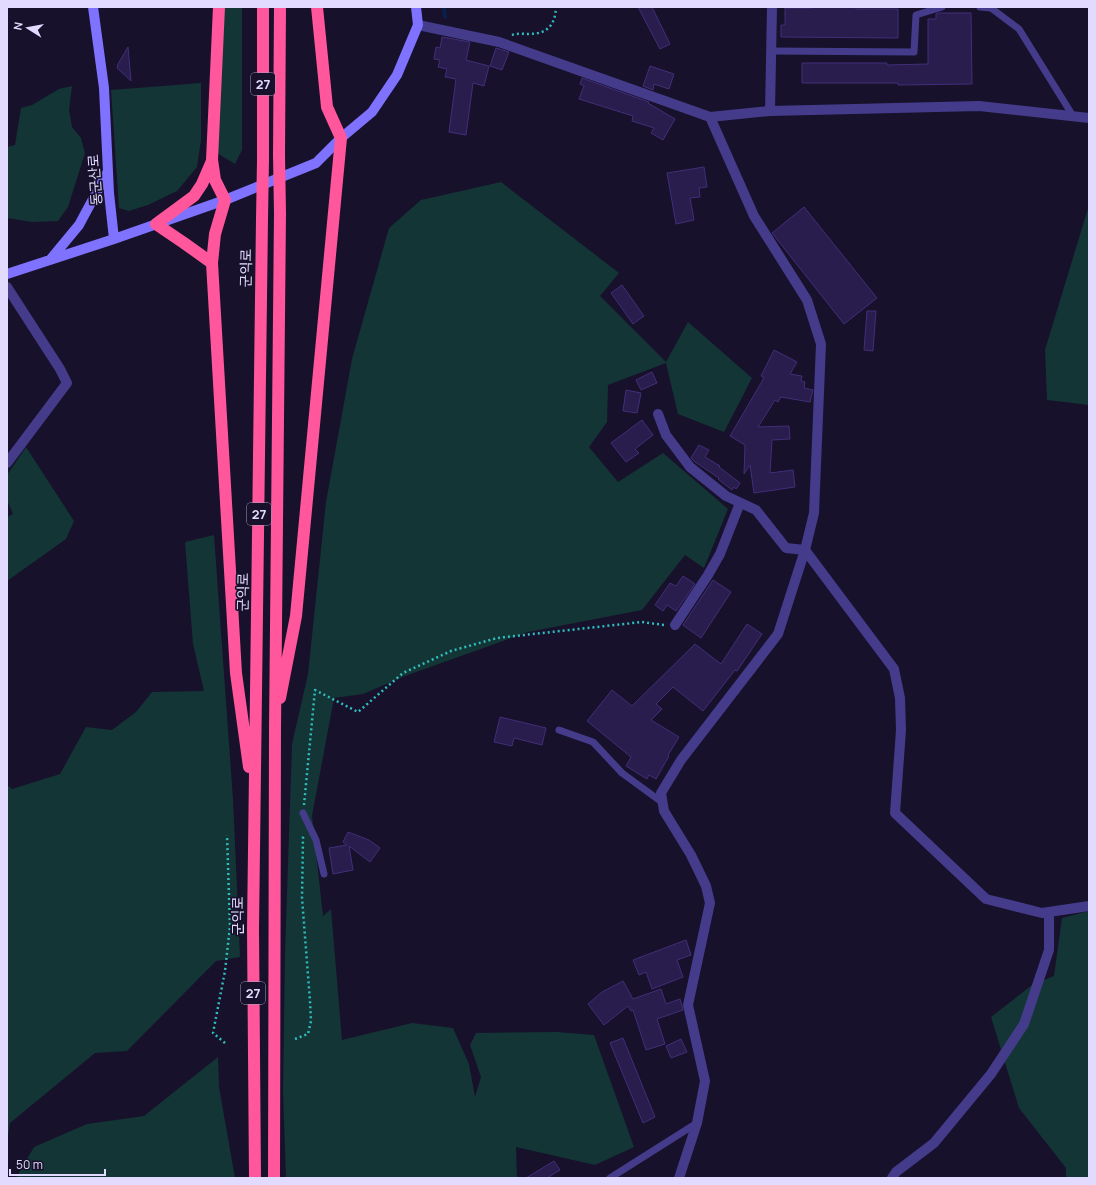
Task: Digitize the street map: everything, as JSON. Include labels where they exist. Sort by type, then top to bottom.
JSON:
[{"type":"highway","points":[[219,7],[212,160],[215,180],[225,200],[215,234],[212,263],[236,673],[254,808]]},
{"type":"highway","name":"군익로","points":[[256,1178],[253,929],[263,160],[263,7]]},
{"type":"highway","name":"27","points":[[274,1178],[275,729],[280,213],[280,7]]},
{"type":"highway","points":[[275,729],[296,616],[341,138],[327,107],[317,7]]},
{"type":"highway","points":[[212,160],[202,184],[194,196],[156,224],[212,263]]},
{"type":"street","name":"동군산로","points":[[93,7],[104,88],[109,193],[114,239]]},
{"type":"street","points":[[7,274],[114,239],[225,200],[316,162],[341,138],[372,112],[397,74],[418,25],[416,7]]},
{"type":"street","points":[[770,111],[772,7]]},
{"type":"street","points":[[418,25],[499,42],[710,117],[770,111],[979,106],[1089,118]]},
{"type":"street","points":[[679,1178],[696,1123],[705,1081],[688,1005],[710,903],[706,886],[691,855],[664,811],[661,793],[680,760],[778,634],[805,550],[814,513],[821,344],[807,300],[754,216],[710,117]]},
{"type":"street","points":[[50,260],[79,225],[96,196],[108,171]]},
{"type":"street","points":[[7,287],[60,369],[67,383],[7,463]]},
{"type":"street","points":[[658,414],[666,435],[690,466],[726,496],[756,510],[786,548],[805,550],[894,668],[900,698],[901,730],[895,813],[986,899],[1042,913],[1089,906]]},
{"type":"street","points":[[675,626],[720,554],[740,503]]},
{"type":"street","points":[[892,1178],[896,1172],[934,1143],[991,1074],[1024,1024],[1049,950],[1049,912]]},
{"type":"lane","points":[[771,51],[914,52],[916,15],[942,7]]},
{"type":"lane","points":[[980,7],[991,8],[1019,29],[1073,116]]},
{"type":"lane","points":[[559,730],[593,742],[622,773],[662,803]]},
{"type":"lane","points":[[303,813],[316,840],[324,874]]},
{"type":"lane","points":[[610,1178],[696,1123]]},
{"type":"path","points":[[499,42],[516,34],[543,32],[551,26],[556,15],[556,7]]},
{"type":"path","points":[[303,813],[315,690],[358,712],[403,673],[451,651],[497,638],[642,622],[675,626]]},
{"type":"path","points":[[225,1044],[212,1033],[225,971],[230,926],[227,835]]},
{"type":"path","points":[[295,1039],[308,1034],[310,1021],[310,1001],[302,898],[303,836]]},
{"type":"green space","points":[[218,7],[242,7],[242,150],[235,164],[217,153]]},
{"type":"green space","points":[[201,83],[201,140],[197,167],[177,191],[148,205],[129,211],[119,208],[111,90]]},
{"type":"green space","points":[[72,86],[69,110],[72,127],[81,138],[85,153],[68,207],[58,221],[32,222],[7,218],[7,147],[15,145],[21,108],[32,105],[59,89]]},
{"type":"green space","points":[[501,182],[619,273],[600,296],[666,362],[688,322],[752,378],[724,432],[678,414],[666,363],[608,385],[607,422],[589,447],[618,482],[663,453],[728,509],[704,568],[685,555],[642,610],[528,632],[405,676],[363,694],[334,698],[312,816],[323,916],[331,909],[342,1040],[412,1023],[453,1028],[469,1064],[475,1097],[481,1077],[470,1045],[476,1033],[557,1032],[594,1035],[634,1147],[595,1165],[516,1147],[517,1178],[286,1178],[283,1092],[285,954],[292,744],[308,674],[326,502],[352,359],[389,228],[421,200]]},
{"type":"green space","points":[[1089,205],[1089,405],[1047,400],[1045,350]]},
{"type":"green space","points":[[26,447],[74,521],[66,539],[7,581],[7,517],[13,514],[7,500],[7,475]]},
{"type":"green space","points":[[214,535],[233,799],[240,957],[216,961],[127,1051],[95,1053],[10,1123],[7,1143],[7,785],[12,789],[60,774],[86,727],[112,730],[136,712],[152,692],[204,691],[193,644],[185,542]]},
{"type":"green space","points":[[1089,911],[1089,1178],[1066,1178],[1066,1168],[1019,1108],[991,1017],[1032,985],[1054,976],[1062,918]]},
{"type":"green space","points":[[218,1057],[219,1087],[235,1178],[16,1178],[34,1147],[87,1124],[144,1116]]},
{"type":"building","points":[[638,7],[652,7],[670,44],[660,49]]},
{"type":"building","points":[[811,7],[898,9],[898,38],[781,37],[781,25],[785,25],[785,8]]},
{"type":"building","points":[[971,13],[972,84],[898,85],[898,83],[802,83],[802,63],[887,63],[887,65],[928,64],[928,19],[936,19],[936,14]]},
{"type":"building","points":[[442,37],[470,42],[466,60],[489,66],[484,86],[473,83],[466,135],[449,132],[456,79],[445,77],[447,69],[438,67],[440,60],[434,59],[436,47],[440,48]]},
{"type":"building","points":[[128,47],[131,81],[117,68]]},
{"type":"building","points":[[496,48],[509,52],[502,70],[490,66]]},
{"type":"building","points":[[650,66],[674,74],[669,89],[654,84],[653,90],[643,86]]},
{"type":"building","points":[[582,78],[649,102],[648,103],[675,119],[663,140],[651,133],[654,128],[632,121],[633,116],[579,99],[584,86],[580,84]]},
{"type":"building","points":[[704,167],[707,187],[699,188],[700,197],[690,198],[694,220],[676,224],[667,173]]},
{"type":"building","points":[[804,207],[877,298],[844,324],[772,233]]},
{"type":"building","points":[[622,285],[644,316],[633,324],[611,293]]},
{"type":"building","points":[[867,311],[876,311],[873,351],[864,350]]},
{"type":"building","points":[[774,350],[797,362],[790,374],[802,376],[801,381],[805,382],[804,388],[813,390],[810,402],[781,397],[778,402],[775,400],[758,427],[789,426],[790,439],[772,440],[770,473],[793,470],[795,487],[754,493],[750,465],[744,474],[745,445],[730,436],[764,378],[761,376]]},
{"type":"building","points":[[652,372],[657,383],[641,390],[636,380]]},
{"type":"building","points":[[626,390],[641,393],[637,413],[623,411]]},
{"type":"building","points":[[642,420],[653,435],[635,449],[639,453],[626,462],[611,443]]},
{"type":"building","points":[[699,445],[709,450],[705,457],[720,466],[719,467],[740,483],[736,489],[734,487],[732,490],[718,479],[719,478],[691,458]]},
{"type":"building","points":[[683,576],[695,584],[676,611],[667,605],[663,611],[655,605],[670,583],[676,586]]},
{"type":"building","points":[[713,580],[731,592],[701,638],[683,625]]},
{"type":"building","points":[[747,624],[762,634],[737,671],[735,670],[703,711],[673,687],[656,704],[662,709],[651,720],[679,737],[656,779],[649,775],[647,779],[626,766],[631,757],[587,721],[612,690],[632,706],[695,644],[721,664]]},
{"type":"building","points":[[500,717],[546,728],[542,745],[514,738],[512,746],[494,742]]},
{"type":"building","points":[[348,832],[369,840],[380,848],[370,862],[349,846],[353,870],[333,874],[329,848],[347,845],[343,842]]},
{"type":"building","points":[[686,940],[691,955],[677,960],[683,977],[652,989],[646,972],[639,975],[633,960]]},
{"type":"building","points":[[623,981],[633,999],[661,989],[666,1004],[680,999],[683,1010],[657,1019],[665,1044],[646,1050],[633,1010],[631,1011],[628,1006],[604,1025],[588,1004],[602,992]]},
{"type":"building","points":[[623,1038],[655,1117],[643,1123],[610,1043]]},
{"type":"building","points":[[681,1039],[687,1052],[671,1058],[666,1046]]},
{"type":"building","points":[[554,1161],[560,1170],[547,1178],[526,1178]]},
{"type":"waterway","points":[[444,7],[445,17]]}]
